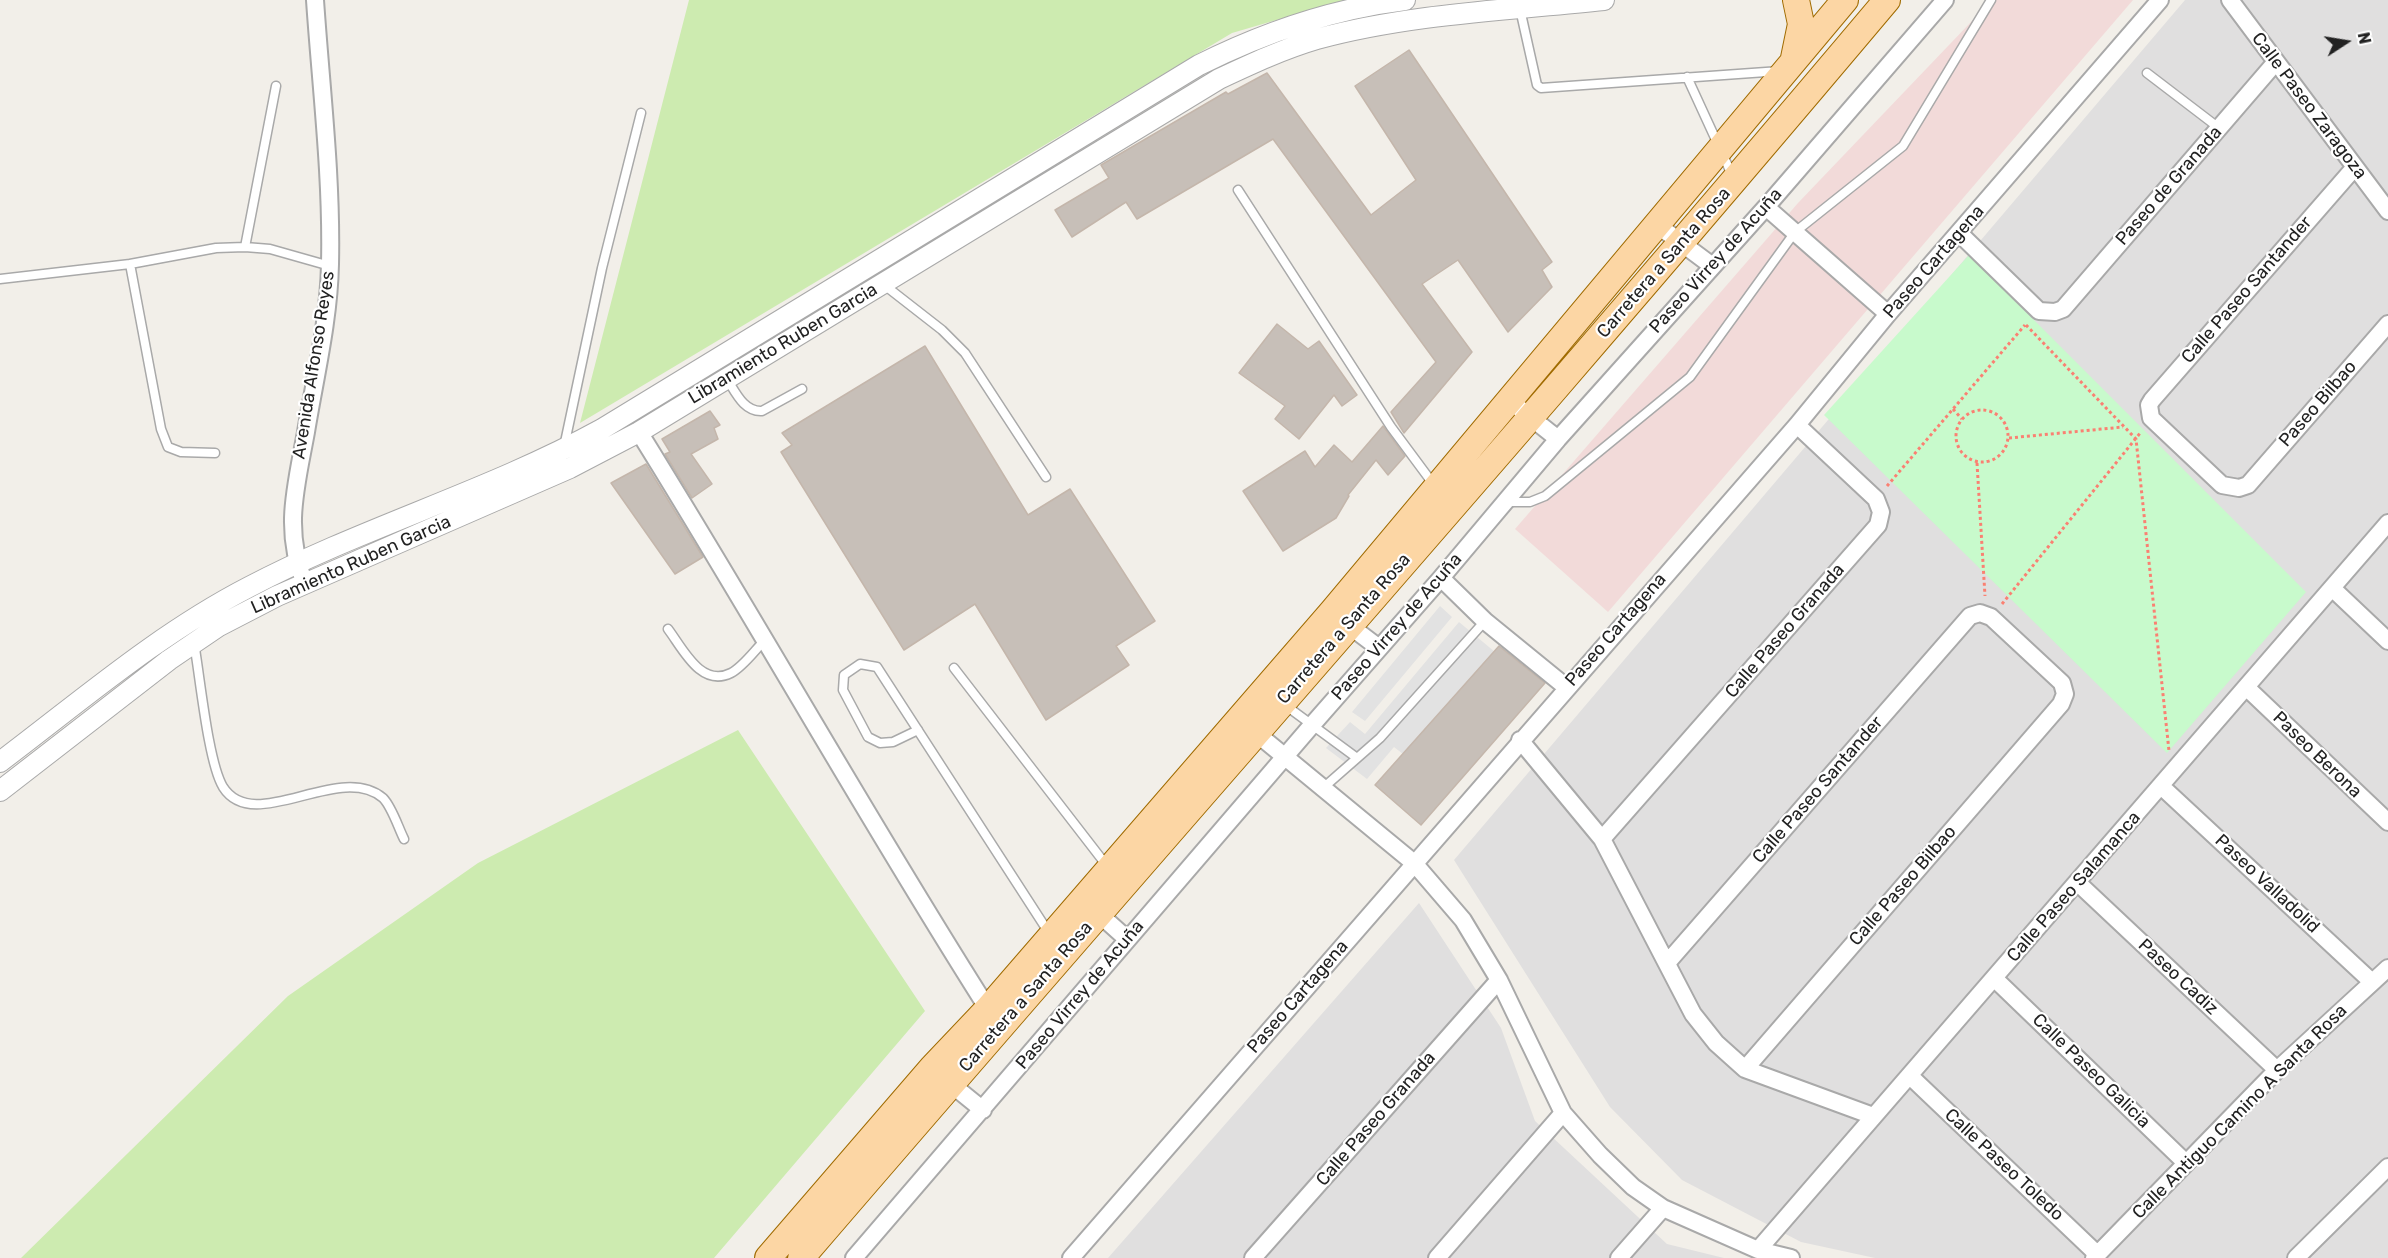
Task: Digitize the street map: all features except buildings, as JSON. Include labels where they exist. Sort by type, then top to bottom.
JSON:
[{"type":"main road","points":[[1789,65],[1801,24],[1796,0]]},
{"type":"main road","name":"Carretera a Santa Rosa","points":[[805,1257],[1098,913],[1247,726],[1443,497],[1509,400],[1845,0]]},
{"type":"main road","name":"Carretera a Santa Rosa","points":[[1443,497],[1530,417],[1682,243],[1887,0]]},
{"type":"main road","name":"Carretera a Santa Rosa","points":[[768,1258],[932,1068],[988,1009],[1110,869],[1247,726]]},
{"type":"street","name":"Avenida Alfonso Reyes","points":[[305,584],[293,546],[293,498],[319,358],[330,266],[328,194],[315,0]]},
{"type":"street","name":"Libramiento Ruben Garcia","points":[[0,762],[191,619],[297,564],[564,451],[1198,65],[1248,41],[1296,23],[1336,12],[1405,0]]},
{"type":"street","name":"Libramiento Ruben Garcia","points":[[0,791],[195,643],[249,609],[570,468],[639,432],[1219,79],[1291,47],[1342,34],[1405,22],[1604,0]]},
{"type":"street","name":"Paseo Virrey de Acuña","points":[[854,1258],[1284,757],[1441,578],[1558,439],[1711,265],[1766,207],[1944,0]]},
{"type":"street","name":"Paseo Cartagena","points":[[1071,1258],[1566,687],[1797,425],[1888,314],[2160,0]]},
{"type":"street","name":"Calle Paseo Zaragoza","points":[[2230,0],[2388,211]]},
{"type":"street","name":"Paseo de Granada","points":[[2038,311],[2055,312],[2063,309],[2275,63]]},
{"type":"street","name":"Calle Paseo Santander","points":[[2151,418],[2149,405],[2152,400],[2355,166]]},
{"type":"street","points":[[1766,207],[1888,314]]},
{"type":"street","points":[[1656,224],[1711,265]]},
{"type":"street","points":[[1959,233],[2038,311]]},
{"type":"street","name":"Paseo Bilbao","points":[[2151,418],[2222,485],[2230,488],[2248,484],[2388,324]]},
{"type":"street","points":[[1509,400],[1558,439]]},
{"type":"street","points":[[1797,425],[1876,499]]},
{"type":"street","points":[[639,432],[765,640],[823,742],[988,1009]]},
{"type":"street","name":"Calle Paseo Granada","points":[[1602,838],[1878,525],[1881,513],[1876,499]]},
{"type":"street","name":"Calle Paseo Salamanca","points":[[1758,1250],[2388,523]]},
{"type":"street","points":[[1441,578],[1485,621],[1566,687]]},
{"type":"street","points":[[2332,588],[2388,641]]},
{"type":"street","name":"Calle Paseo Santander","points":[[1667,963],[1982,616]]},
{"type":"street","name":"Calle Paseo Bilbao","points":[[1744,1069],[2061,704],[2065,693],[2062,683],[1982,616]]},
{"type":"street","points":[[1340,618],[1379,648]]},
{"type":"street","name":"Paseo Berona","points":[[2246,687],[2388,822]]},
{"type":"street","points":[[1247,726],[1414,863],[1463,920],[1499,980],[1563,1113],[1600,1155],[1633,1186],[1663,1208],[1758,1250],[1791,1258]]},
{"type":"street","points":[[1520,740],[1602,838],[1693,1014],[1716,1043],[1744,1069],[1873,1116]]},
{"type":"street","name":"Paseo Valladolid","points":[[2166,780],[2372,982]]},
{"type":"street","name":"Paseo Cadiz","points":[[2078,883],[2277,1071]]},
{"type":"street","points":[[1098,913],[1127,939]]},
{"type":"street","name":"Calle Antiguo Camino A Santa Rosa","points":[[2096,1256],[2277,1071],[2388,968]]},
{"type":"street","name":"Calle Paseo Galicia","points":[[1995,979],[2186,1162]]},
{"type":"street","name":"Calle Paseo Granada","points":[[1253,1258],[1499,980]]},
{"type":"street","name":"Calle Paseo Toledo","points":[[1910,1076],[2096,1256]]},
{"type":"street","points":[[951,1084],[983,1110]]},
{"type":"street","points":[[1437,1258],[1563,1113]]},
{"type":"street","points":[[2296,1258],[2388,1167]]},
{"type":"street","points":[[1619,1258],[1663,1208]]},
{"type":"street","points":[[784,1238],[805,1257]]},
{"type":"lane","points":[[1505,502],[1530,502],[1545,496],[1690,377],[1795,232],[1903,146],[1991,0]]},
{"type":"lane","points":[[1520,9],[1539,88],[1687,77],[1789,65]]},
{"type":"lane","points":[[2147,73],[2219,128]]},
{"type":"lane","points":[[1687,77],[1735,180]]},
{"type":"lane","points":[[244,247],[276,86]]},
{"type":"lane","points":[[564,451],[602,268],[641,113]]},
{"type":"lane","points":[[1238,190],[1391,427],[1443,497]]},
{"type":"lane","points":[[0,279],[130,264],[216,248],[270,249],[330,266]]},
{"type":"lane","points":[[130,264],[161,429],[168,447],[181,452],[215,453]]},
{"type":"lane","points":[[883,284],[942,330],[965,353],[1046,477]]},
{"type":"lane","points":[[727,379],[748,409],[755,412],[762,411],[802,389]]},
{"type":"lane","points":[[191,619],[214,764],[224,788],[236,798],[253,806],[351,785],[372,791],[385,800],[404,839]]},
{"type":"lane","points":[[1323,789],[1380,738],[1485,621]]},
{"type":"lane","points":[[668,629],[699,672],[717,677],[732,673],[765,640]]},
{"type":"lane","points":[[918,730],[893,742],[880,743],[868,737],[843,690],[844,675],[860,664],[877,667],[918,730],[1051,936]]},
{"type":"lane","points":[[954,669],[1110,869]]},
{"type":"lane","points":[[1272,696],[1358,758]]},
{"type":"path","points":[[1876,499],[2038,311]]},
{"type":"path","points":[[2026,325],[2136,439],[2166,780]]},
{"type":"path","points":[[1953,409],[1962,419]]},
{"type":"path","points":[[1981,409],[2001,418],[2007,427],[2009,438],[2006,449],[1998,458],[1977,463],[1967,458],[1959,450],[1955,440],[1956,429],[1962,419],[1971,412],[1981,409]]},
{"type":"path","points":[[1982,616],[2136,439],[2151,418]]},
{"type":"path","points":[[2009,438],[2123,427]]},
{"type":"path","points":[[1977,463],[1982,616]]},
{"type":"shaded area","points":[[1992,0],[2133,0],[1608,612],[1515,529],[1798,203]]},
{"type":"shaded area","points":[[2185,0],[2388,0],[2388,1258],[1875,1258],[1801,1242],[1682,1180],[1610,1107],[1454,860]]},
{"type":"shaded area","points":[[1440,606],[1452,617],[1365,721],[1352,712]]},
{"type":"shaded area","points":[[1459,622],[1495,652],[1403,754],[1394,747],[1367,779],[1326,748],[1350,722],[1365,734]]},
{"type":"shaded area","points":[[1419,903],[1501,1028],[1535,1121],[1667,1244],[1724,1258],[1108,1258]]},
{"type":"green space","points":[[689,0],[1345,0],[1232,33],[580,423]]},
{"type":"green space","points":[[1969,255],[2306,592],[2167,753],[1824,415]]},
{"type":"green space","points":[[738,730],[925,1011],[714,1258],[21,1258],[288,996],[478,863]]}]
